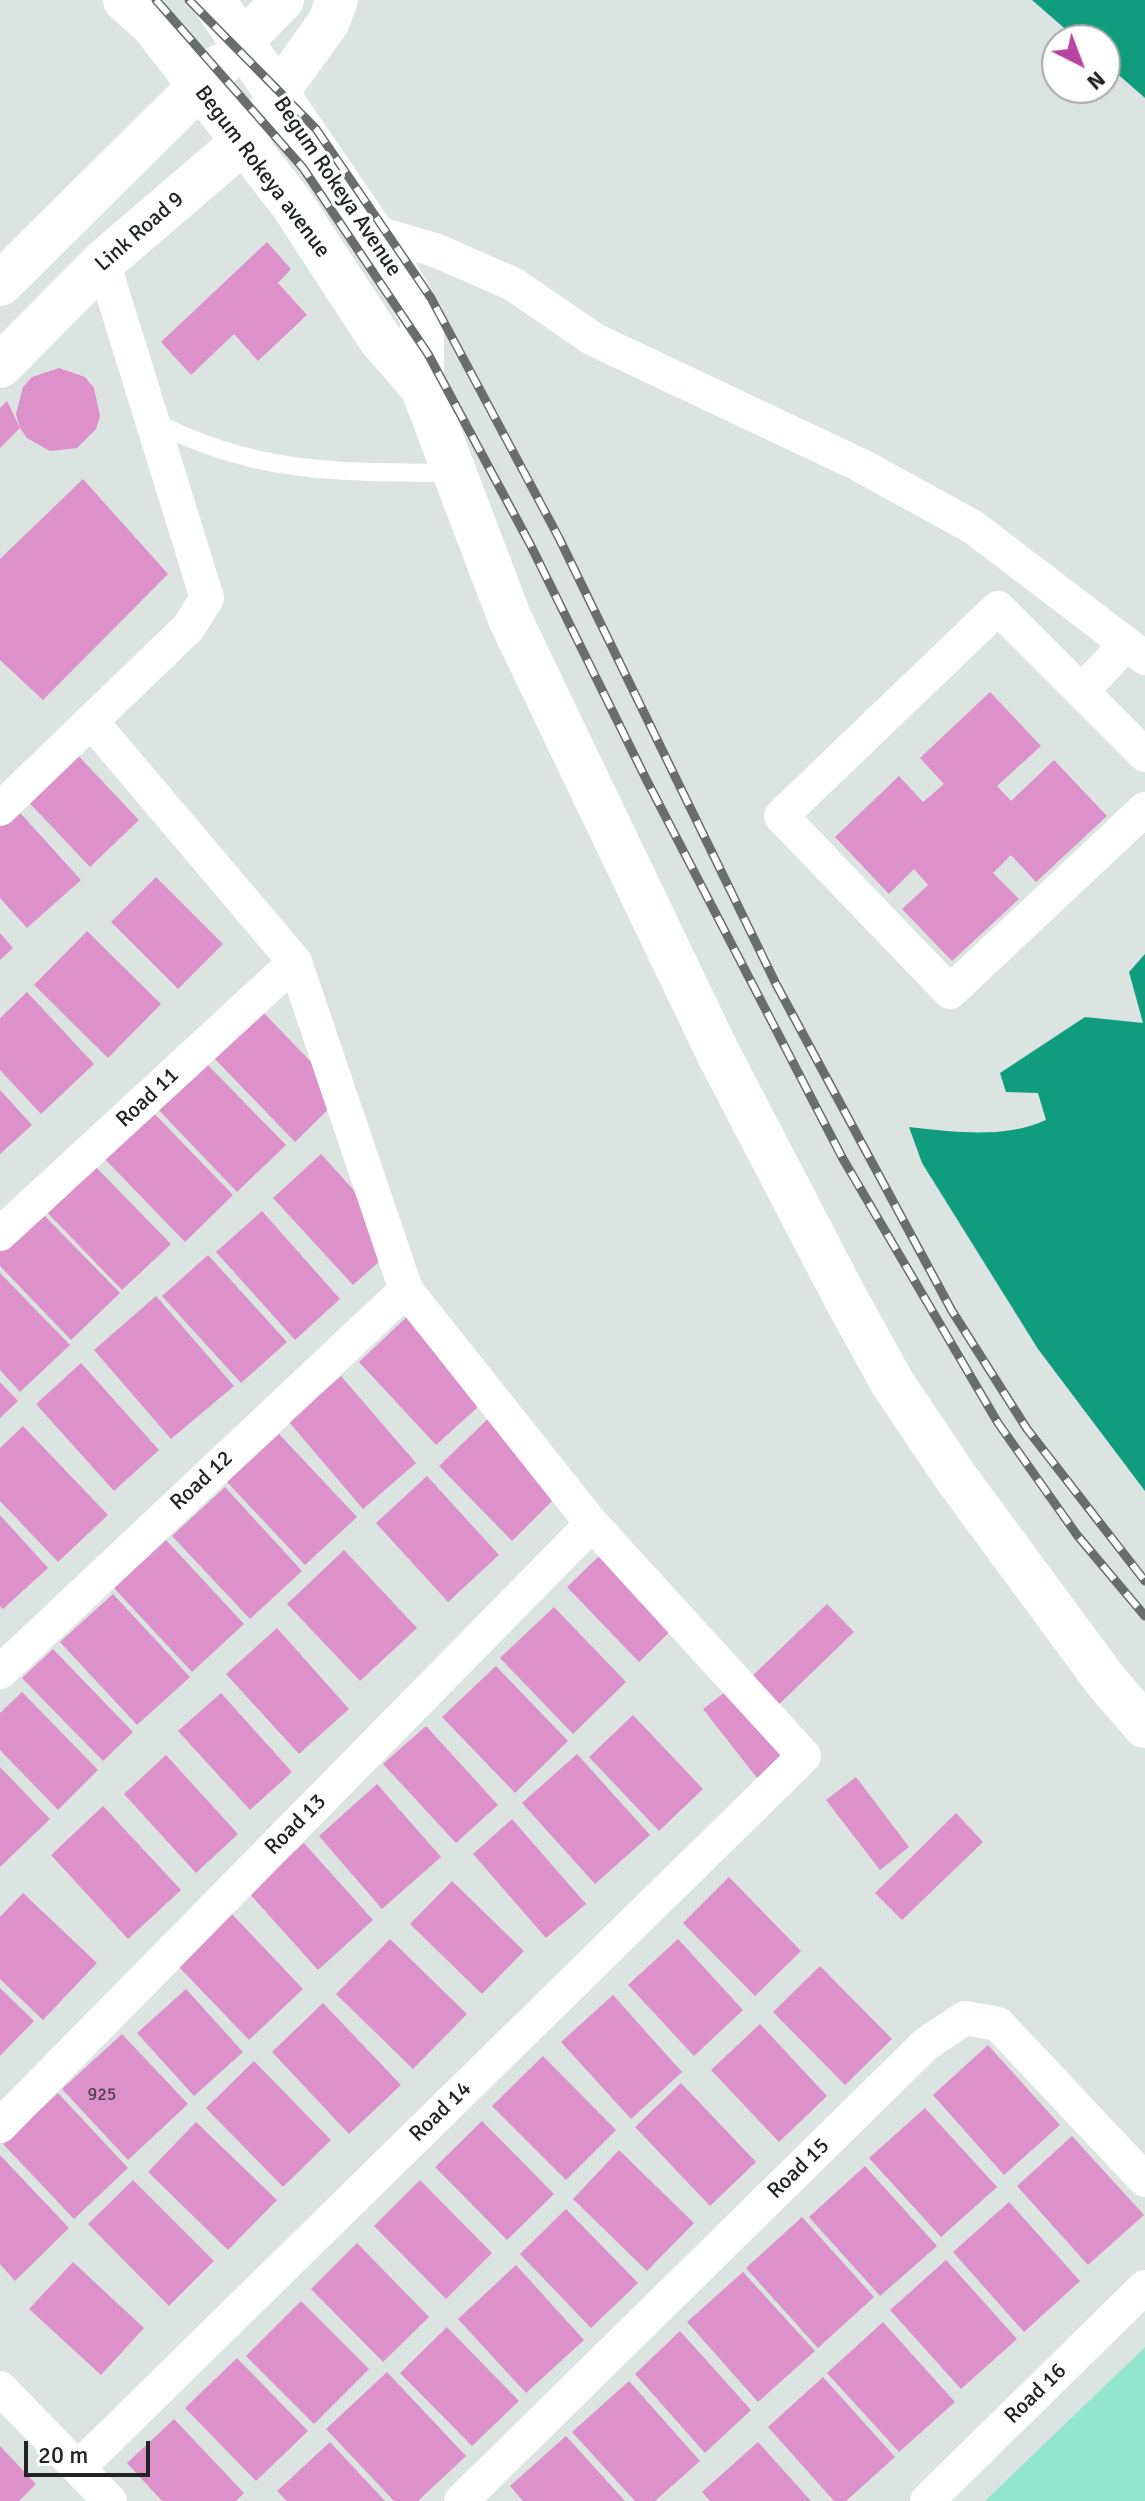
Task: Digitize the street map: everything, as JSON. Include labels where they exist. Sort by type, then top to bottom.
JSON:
[{"type":"main road","name":"Begum Rokeya avenue","points":[[125,0],[152,24],[292,204],[380,339],[422,387]]},
{"type":"main road","name":"Begum Rokeya Avenue","points":[[213,0],[370,231],[422,317],[422,387]]},
{"type":"main road","points":[[0,284],[201,88],[241,43]]},
{"type":"main road","name":"Link Road 9","points":[[0,366],[103,262],[243,142],[276,95]]},
{"type":"main road","points":[[422,387],[510,619],[718,1053],[880,1359],[957,1479],[1106,1681],[1145,1726]]},
{"type":"street","points":[[241,43],[276,3],[283,0]]},
{"type":"street","points":[[276,95],[328,23],[337,0]]},
{"type":"street","points":[[370,231],[435,250],[513,284],[593,339],[860,465],[973,527],[1136,651],[1083,690]]},
{"type":"street","points":[[0,809],[189,627],[207,598],[103,262]]},
{"type":"street","points":[[1145,755],[998,608],[781,816],[950,992],[1145,809]]},
{"type":"street","points":[[91,721],[295,962],[406,1290],[592,1524]]},
{"type":"street","name":"Road 11","points":[[0,1234],[295,962]]},
{"type":"street","name":"Road 12","points":[[0,1672],[406,1290]]},
{"type":"street","name":"Road 14","points":[[78,2468],[804,1756],[592,1524]]},
{"type":"street","name":"Road 13","points":[[0,2126],[592,1524]]},
{"type":"street","name":"Road 15","points":[[461,2501],[926,2044],[965,2018],[998,2024],[1145,2180]]},
{"type":"street","name":"Road 16","points":[[927,2501],[1145,2287]]},
{"type":"street","points":[[0,2388],[110,2501]]},
{"type":"lane","points":[[153,420],[182,436],[257,461],[328,472],[454,473]]},
{"type":"shaded area","points":[[1032,0],[1145,0],[1145,98],[1121,77],[1121,24],[1060,24]]},
{"type":"shaded area","points":[[1145,954],[1145,1491],[1038,1349],[922,1163],[909,1127],[996,1132],[1046,1120],[1038,1093],[1006,1092],[1000,1073],[1085,1017],[1143,1023],[1129,972]]},
{"type":"shaded area","points":[[1145,2347],[1145,2501],[985,2501]]},
{"type":"building","points":[[267,242],[291,269],[278,283],[307,315],[258,361],[234,334],[191,375],[161,342]]},
{"type":"building","points":[[59,368],[85,377],[94,388],[100,416],[96,429],[77,448],[50,451],[27,438],[16,414],[23,387],[32,377]]},
{"type":"building","points":[[7,401],[20,428],[0,448],[0,408]]},
{"type":"building","points":[[83,479],[168,574],[43,700],[0,660],[0,559]]},
{"type":"building","points":[[990,692],[1041,746],[997,786],[1011,801],[1054,760],[1107,816],[1036,882],[1011,855],[993,873],[1019,899],[952,961],[902,909],[928,885],[914,869],[889,894],[835,837],[899,776],[923,802],[944,784],[920,758]]},
{"type":"building","points":[[70,747],[139,820],[90,867],[21,794]]},
{"type":"building","points":[[13,805],[81,880],[27,928],[0,898],[0,817]]},
{"type":"building","points":[[156,877],[223,944],[178,989],[111,922]]},
{"type":"building","points":[[87,931],[161,1004],[108,1058],[34,985]]},
{"type":"building","points":[[0,933],[13,948],[0,960]]},
{"type":"building","points":[[27,992],[94,1064],[41,1114],[0,1070],[0,1018]]},
{"type":"building","points":[[259,1008],[343,1095],[295,1142],[211,1055]]},
{"type":"building","points":[[201,1058],[286,1145],[237,1192],[153,1104]]},
{"type":"building","points":[[0,1090],[32,1125],[0,1154]]},
{"type":"building","points":[[148,1107],[233,1195],[185,1242],[100,1154]]},
{"type":"building","points":[[321,1154],[401,1242],[353,1285],[273,1198]]},
{"type":"building","points":[[86,1157],[171,1244],[122,1290],[38,1203]]},
{"type":"building","points":[[35,1206],[120,1293],[71,1340],[0,1266],[0,1240]]},
{"type":"building","points":[[262,1211],[340,1299],[295,1340],[216,1252]]},
{"type":"building","points":[[208,1255],[287,1342],[241,1383],[162,1296]]},
{"type":"building","points":[[0,1273],[70,1345],[20,1392],[0,1370]]},
{"type":"building","points":[[156,1296],[234,1386],[171,1439],[94,1350]]},
{"type":"building","points":[[411,1313],[489,1397],[436,1445],[359,1362]]},
{"type":"building","points":[[81,1363],[159,1450],[114,1491],[36,1404]]},
{"type":"building","points":[[341,1376],[416,1463],[363,1509],[289,1422]]},
{"type":"building","points":[[0,1382],[18,1401],[0,1418]]},
{"type":"building","points":[[492,1415],[564,1489],[512,1541],[439,1466]]},
{"type":"building","points":[[23,1426],[108,1515],[58,1562],[0,1501],[0,1448]]},
{"type":"building","points":[[279,1434],[357,1517],[305,1565],[227,1482]]},
{"type":"building","points":[[427,1476],[499,1555],[448,1602],[376,1523]]},
{"type":"building","points":[[225,1487],[302,1571],[250,1619],[172,1536]]},
{"type":"building","points":[[0,1515],[48,1568],[3,1609],[0,1606]]},
{"type":"building","points":[[621,1535],[688,1614],[639,1662],[567,1587]]},
{"type":"building","points":[[166,1540],[244,1624],[192,1672],[114,1588]]},
{"type":"building","points":[[344,1550],[417,1628],[360,1681],[287,1604]]},
{"type":"building","points":[[113,1594],[190,1677],[137,1725],[60,1642]]},
{"type":"building","points":[[827,1604],[854,1632],[772,1711],[745,1683]]},
{"type":"building","points":[[554,1607],[626,1682],[573,1734],[500,1658]]},
{"type":"building","points":[[277,1628],[349,1709],[299,1754],[226,1674]]},
{"type":"building","points":[[53,1649],[133,1732],[103,1761],[22,1678]]},
{"type":"building","points":[[496,1666],[568,1741],[515,1793],[442,1717]]},
{"type":"building","points":[[733,1686],[787,1755],[757,1778],[703,1709]]},
{"type":"building","points":[[22,1692],[98,1770],[58,1810],[0,1750],[0,1713]]},
{"type":"building","points":[[221,1693],[292,1772],[250,1810],[178,1731]]},
{"type":"building","points":[[633,1715],[703,1789],[659,1831],[589,1757]]},
{"type":"building","points":[[426,1726],[498,1805],[456,1843],[383,1764]]},
{"type":"building","points":[[577,1754],[650,1835],[595,1884],[522,1803]]},
{"type":"building","points":[[166,1755],[238,1834],[196,1873],[124,1794]]},
{"type":"building","points":[[0,1767],[50,1819],[0,1867]]},
{"type":"building","points":[[856,1777],[909,1847],[880,1870],[826,1800]]},
{"type":"building","points":[[377,1784],[441,1857],[382,1909],[319,1836]]},
{"type":"building","points":[[103,1806],[181,1890],[128,1939],[51,1855]]},
{"type":"building","points":[[956,1813],[983,1842],[902,1920],[875,1893]]},
{"type":"building","points":[[512,1819],[586,1904],[546,1938],[473,1854]]},
{"type":"building","points":[[304,1843],[373,1920],[318,1970],[248,1892]]},
{"type":"building","points":[[729,1877],[801,1951],[755,1996],[683,1923]]},
{"type":"building","points":[[452,1881],[524,1951],[482,1994],[410,1924]]},
{"type":"building","points":[[23,1893],[97,1963],[43,2020],[0,1979],[0,1917]]},
{"type":"building","points":[[232,1914],[303,1989],[249,2040],[178,1966]]},
{"type":"building","points":[[390,1939],[467,2014],[413,2069],[336,1994]]},
{"type":"building","points":[[678,1939],[743,2010],[694,2056],[628,1985]]},
{"type":"building","points":[[820,1966],[892,2039],[845,2085],[773,2012]]},
{"type":"building","points":[[0,1988],[34,2021],[0,2056]]},
{"type":"building","points":[[186,1989],[243,2052],[194,2096],[137,2033]]},
{"type":"building","points":[[613,1995],[682,2072],[631,2119],[561,2042]]},
{"type":"building","points":[[323,2003],[401,2085],[349,2134],[272,2052]]},
{"type":"building","points":[[760,2024],[827,2096],[779,2142],[711,2070]]},
{"type":"building","points":[[122,2034],[188,2104],[128,2160],[62,2089]]},
{"type":"building","points":[[988,2045],[1060,2125],[1004,2175],[933,2095]]},
{"type":"building","points":[[543,2056],[616,2130],[566,2180],[492,2106]]},
{"type":"building","points":[[254,2061],[331,2140],[283,2187],[206,2108]]},
{"type":"building","points":[[681,2083],[756,2162],[710,2206],[635,2127]]},
{"type":"building","points":[[58,2093],[128,2168],[74,2219],[3,2144]]},
{"type":"building","points":[[925,2108],[997,2187],[941,2237],[869,2158]]},
{"type":"building","points":[[482,2121],[554,2194],[507,2240],[435,2167]]},
{"type":"building","points":[[196,2122],[277,2200],[228,2250],[148,2172]]},
{"type":"building","points":[[1072,2136],[1144,2215],[1088,2265],[1017,2186]]},
{"type":"building","points":[[619,2150],[694,2223],[647,2271],[573,2199]]},
{"type":"building","points":[[0,2155],[69,2228],[15,2281],[0,2264]]},
{"type":"building","points":[[865,2166],[937,2246],[880,2296],[809,2217]]},
{"type":"building","points":[[133,2180],[214,2261],[169,2306],[88,2224]]},
{"type":"building","points":[[420,2180],[492,2253],[446,2299],[374,2226]]},
{"type":"building","points":[[1009,2202],[1080,2281],[1024,2332],[953,2252]]},
{"type":"building","points":[[566,2209],[638,2283],[591,2328],[520,2254]]},
{"type":"building","points":[[802,2217],[874,2297],[818,2348],[746,2268]]},
{"type":"building","points":[[357,2243],[429,2317],[383,2362],[311,2289]]},
{"type":"building","points":[[946,2260],[1017,2339],[961,2389],[890,2310]]},
{"type":"building","points":[[73,2262],[144,2328],[101,2375],[29,2309]]},
{"type":"building","points":[[516,2265],[584,2340],[526,2393],[458,2319]]},
{"type":"building","points":[[743,2272],[815,2351],[758,2402],[687,2322]]},
{"type":"building","points":[[301,2301],[369,2369],[314,2424],[246,2356]]},
{"type":"building","points":[[883,2322],[955,2402],[899,2452],[827,2373]]},
{"type":"building","points":[[447,2327],[519,2401],[472,2446],[400,2373]]},
{"type":"building","points":[[680,2331],[751,2410],[705,2453],[635,2374]]},
{"type":"building","points":[[237,2358],[308,2431],[256,2481],[185,2408]]},
{"type":"building","points":[[387,2372],[466,2456],[418,2501],[394,2501],[326,2429]]},
{"type":"building","points":[[823,2377],[895,2457],[846,2501],[834,2501],[768,2427]]},
{"type":"building","points":[[629,2381],[700,2461],[655,2501],[635,2501],[572,2432]]},
{"type":"building","points":[[174,2419],[244,2493],[236,2501],[162,2501],[127,2463]]},
{"type":"building","points":[[566,2436],[625,2501],[523,2501],[510,2486]]},
{"type":"building","points":[[330,2442],[385,2501],[287,2501],[277,2491]]},
{"type":"building","points":[[758,2442],[811,2501],[710,2501],[702,2492]]},
{"type":"building","points":[[0,2446],[36,2484],[19,2501],[0,2501]]},
{"type":"railway","points":[[156,0],[303,168],[428,354],[530,544],[646,779],[843,1159],[998,1423],[1077,1535],[1145,1616]]},
{"type":"railway","points":[[189,0],[316,129],[431,298],[559,538],[776,984],[952,1311],[1027,1429],[1145,1581]]}]
